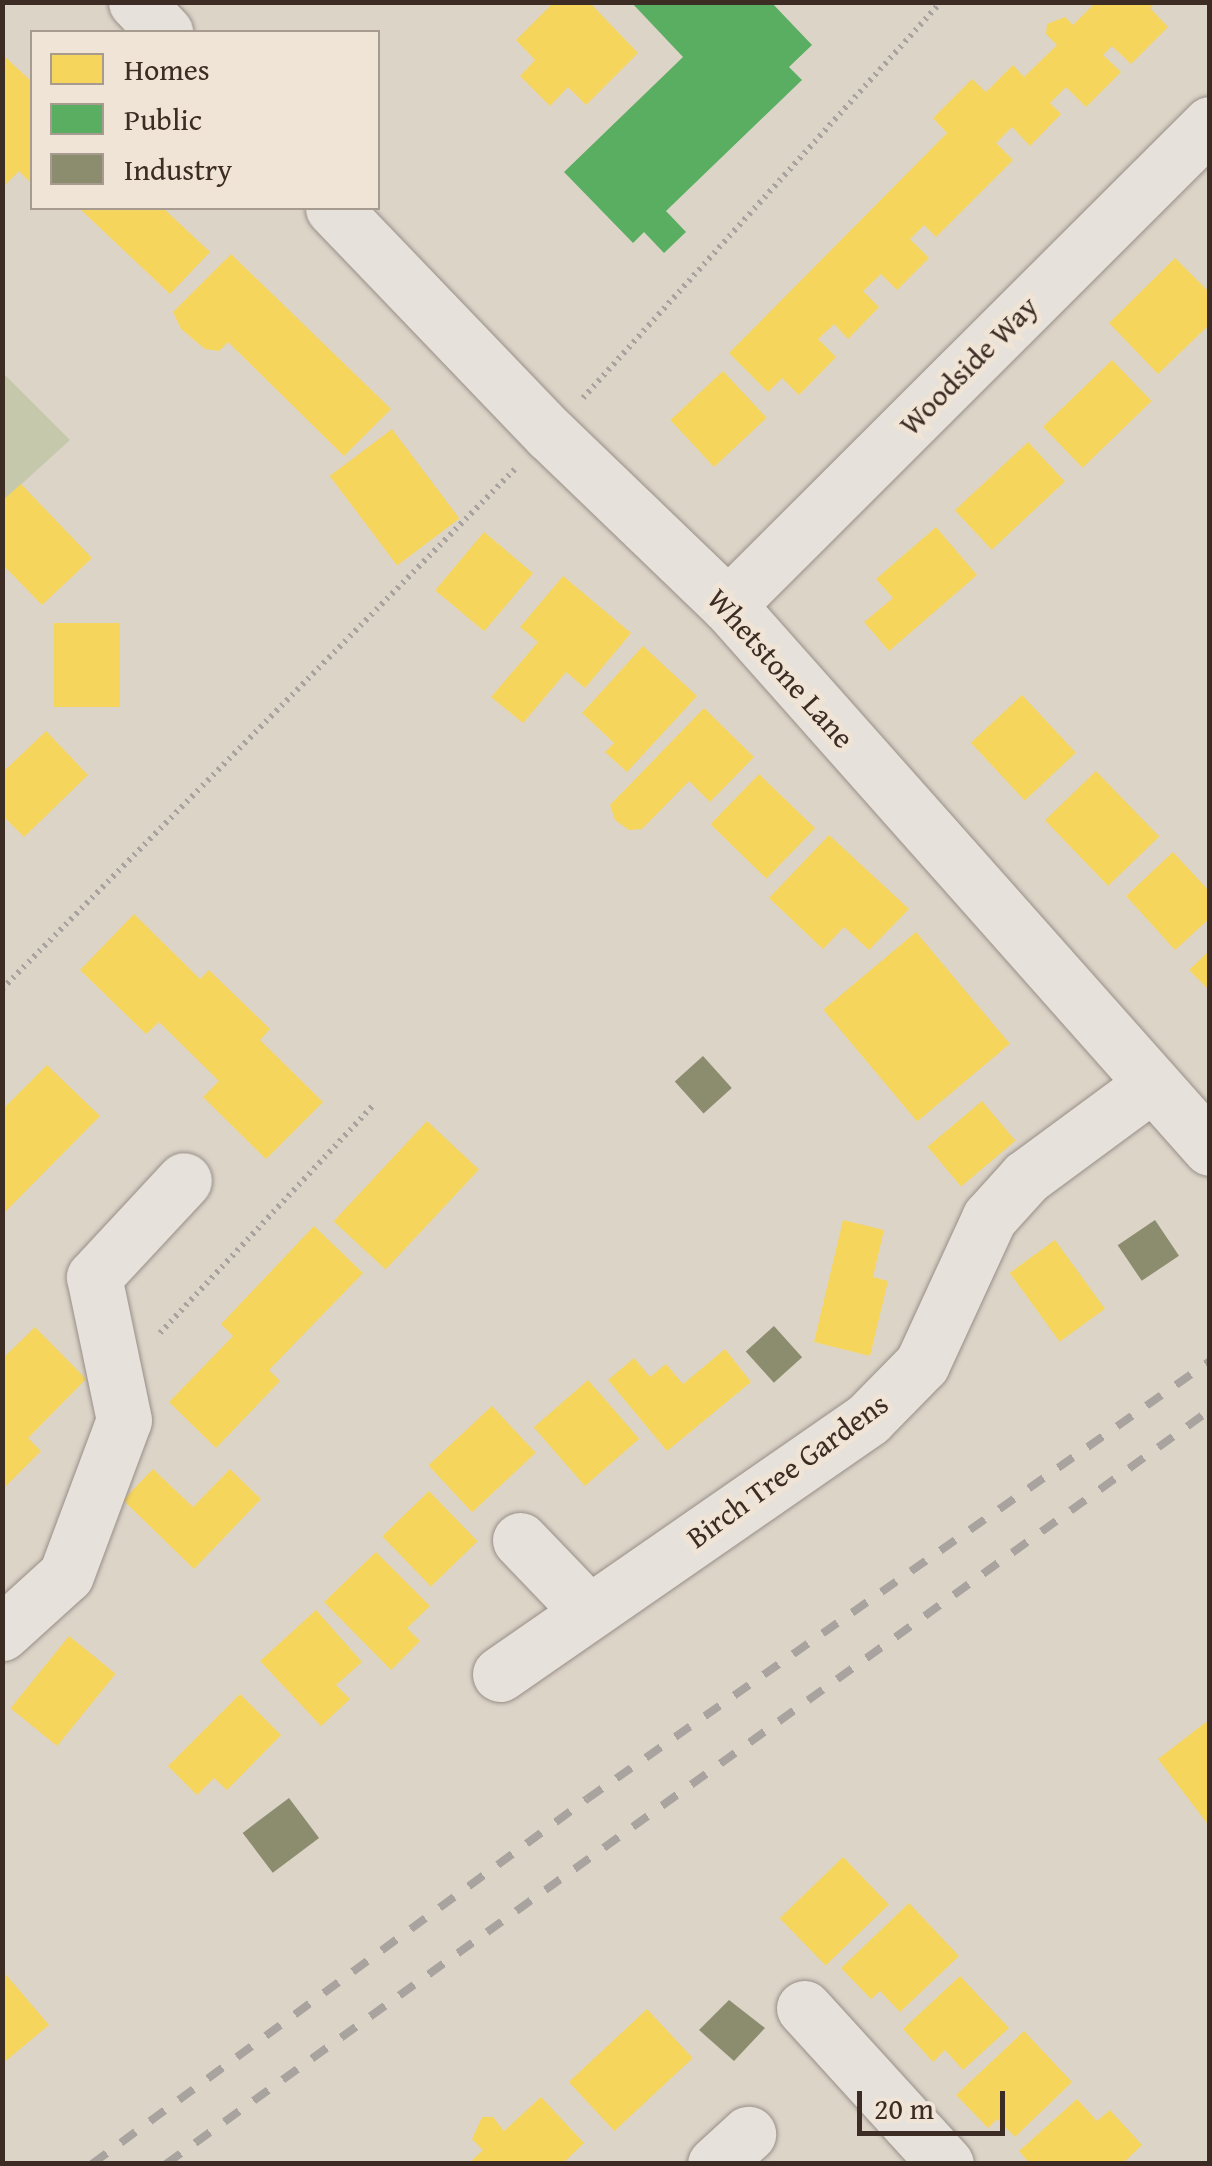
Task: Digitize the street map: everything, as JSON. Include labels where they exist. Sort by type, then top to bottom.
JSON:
[{"type":"street","points":[[136,2],[163,30]]},
{"type":"street","name":"Woodside Way","points":[[728,606],[1207,130]]},
{"type":"street","name":"Whetstone Lane","points":[[335,210],[550,434],[728,606],[1210,1148]]},
{"type":"street","name":"Birch Tree Gardens","points":[[500,1674],[868,1419],[922,1364],[989,1218],[1026,1177],[1152,1084]]},
{"type":"street","points":[[2,1633],[66,1574],[124,1420],[119,1377],[94,1277],[184,1180]]},
{"type":"street","points":[[520,1540],[588,1611]]},
{"type":"street","points":[[804,2008],[946,2164]]},
{"type":"path","points":[[2,989],[126,860]]},
{"type":"path","points":[[119,1377],[374,1104]]},
{"type":"green space","points":[[3,373],[70,440],[3,501]]},
{"type":"building: Homes","points":[[554,2],[589,2],[638,53],[586,105],[568,87],[550,106],[520,76],[535,60],[516,40]]},
{"type":"building: Homes","points":[[1096,2],[1156,2],[1150,8],[1168,27],[1131,64],[1112,46],[1103,55],[1121,72],[1086,107],[1066,87],[1050,103],[1061,114],[1030,146],[1012,127],[996,143],[1013,160],[936,237],[924,225],[910,239],[929,258],[897,290],[881,274],[863,291],[879,307],[848,339],[834,324],[818,339],[836,357],[799,395],[782,378],[768,392],[729,353],[947,133],[933,118],[972,79],[986,92],[1013,65],[1024,77],[1057,45],[1046,34],[1047,24],[1065,17],[1073,25]]},
{"type":"building: Homes","points":[[2,54],[30,80],[30,182],[19,171],[2,188]]},
{"type":"building: Homes","points":[[81,210],[165,210],[210,252],[170,294]]},
{"type":"building: Homes","points":[[231,254],[391,409],[344,456],[228,342],[219,351],[205,349],[181,329],[173,312]]},
{"type":"building: Homes","points":[[1175,258],[1210,293],[1210,324],[1158,374],[1109,323]]},
{"type":"building: Homes","points":[[1112,360],[1152,401],[1083,468],[1043,427]]},
{"type":"building: Homes","points":[[723,371],[767,418],[714,467],[670,420]]},
{"type":"building: Homes","points":[[392,429],[459,518],[397,565],[330,476]]},
{"type":"building: Homes","points":[[1028,442],[1065,481],[992,550],[955,510]]},
{"type":"building: Homes","points":[[21,484],[92,558],[42,605],[2,564],[2,501]]},
{"type":"building: Homes","points":[[936,527],[977,575],[889,651],[864,622],[893,598],[876,579]]},
{"type":"building: Homes","points":[[484,532],[533,573],[484,631],[435,590]]},
{"type":"building: Homes","points":[[563,576],[631,633],[585,688],[566,672],[523,723],[491,697],[538,642],[520,627]]},
{"type":"building: Homes","points":[[54,623],[120,623],[120,707],[54,707]]},
{"type":"building: Homes","points":[[643,646],[697,696],[627,772],[605,752],[614,743],[582,713]]},
{"type":"building: Homes","points":[[1022,695],[1076,753],[1025,801],[971,743]]},
{"type":"building: Homes","points":[[704,708],[754,757],[710,802],[689,781],[642,829],[629,830],[615,820],[610,805]]},
{"type":"building: Homes","points":[[46,731],[88,775],[24,837],[2,815],[2,773]]},
{"type":"building: Homes","points":[[1096,771],[1159,836],[1108,886],[1045,820]]},
{"type":"building: Homes","points":[[759,774],[815,828],[766,879],[710,824]]},
{"type":"building: Homes","points":[[829,835],[909,909],[869,950],[844,927],[823,949],[769,898]]},
{"type":"building: Homes","points":[[1173,852],[1210,892],[1210,918],[1175,950],[1126,896]]},
{"type":"building: Homes","points":[[134,914],[200,979],[209,970],[270,1029],[260,1040],[323,1102],[266,1159],[203,1097],[219,1081],[159,1022],[146,1034],[80,970]]},
{"type":"building: Homes","points":[[916,932],[1010,1044],[917,1122],[823,1010]]},
{"type":"building: Homes","points":[[1210,950],[1210,991],[1189,970]]},
{"type":"building: Homes","points":[[47,1065],[100,1116],[2,1215],[2,1110]]},
{"type":"building: Homes","points":[[982,1101],[1015,1141],[961,1186],[928,1147]]},
{"type":"building: Homes","points":[[427,1121],[479,1169],[385,1270],[334,1221]]},
{"type":"building: Homes","points":[[843,1220],[884,1230],[873,1277],[888,1281],[870,1356],[814,1342]]},
{"type":"building: Homes","points":[[314,1226],[363,1273],[269,1370],[280,1381],[216,1448],[169,1402],[233,1336],[221,1324]]},
{"type":"building: Homes","points":[[1055,1240],[1105,1309],[1060,1342],[1010,1273]]},
{"type":"building: Homes","points":[[35,1327],[86,1379],[28,1438],[41,1451],[2,1490],[2,1359]]},
{"type":"building: Homes","points":[[725,1349],[751,1382],[667,1451],[608,1380],[634,1358],[650,1377],[666,1364],[683,1384]]},
{"type":"building: Homes","points":[[588,1380],[639,1439],[585,1486],[534,1427]]},
{"type":"building: Homes","points":[[492,1406],[536,1453],[472,1512],[428,1465]]},
{"type":"building: Homes","points":[[153,1469],[193,1507],[230,1469],[261,1499],[194,1569],[123,1500]]},
{"type":"building: Homes","points":[[429,1491],[478,1541],[431,1587],[382,1536]]},
{"type":"building: Homes","points":[[376,1552],[430,1606],[407,1628],[420,1641],[391,1670],[324,1602]]},
{"type":"building: Homes","points":[[316,1610],[362,1662],[336,1685],[350,1699],[321,1726],[260,1661]]},
{"type":"building: Homes","points":[[69,1636],[116,1674],[57,1746],[10,1708]]},
{"type":"building: Homes","points":[[240,1694],[281,1735],[227,1790],[214,1778],[197,1795],[168,1766]]},
{"type":"building: Homes","points":[[1206,1722],[1210,1727],[1210,1827],[1158,1759]]},
{"type":"building: Homes","points":[[843,1857],[889,1904],[826,1966],[780,1918]]},
{"type":"building: Homes","points":[[909,1903],[959,1956],[900,2012],[880,1991],[871,1999],[841,1968]]},
{"type":"building: Homes","points":[[2,1970],[49,2025],[2,2064]]},
{"type":"building: Homes","points":[[960,1976],[1009,2028],[963,2070],[945,2050],[933,2062],[903,2029]]},
{"type":"building: Homes","points":[[647,2009],[693,2058],[614,2131],[569,2082]]},
{"type":"building: Homes","points":[[1024,2031],[1072,2082],[1015,2137],[997,2119],[988,2128],[956,2095]]},
{"type":"building: Homes","points":[[541,2097],[584,2143],[562,2164],[468,2164],[483,2150],[472,2139],[482,2117],[493,2117],[504,2131]]},
{"type":"building: Homes","points":[[1077,2099],[1097,2121],[1110,2110],[1142,2145],[1122,2164],[1030,2164],[1019,2151]]},
{"type":"building: Public","points":[[631,2],[771,2],[812,45],[789,67],[802,80],[666,211],[686,232],[664,253],[644,232],[633,243],[564,172],[683,57]]},
{"type":"building: Industry","points":[[703,1056],[732,1088],[704,1113],[675,1081]]},
{"type":"building: Industry","points":[[1155,1220],[1179,1256],[1142,1281],[1118,1245]]},
{"type":"building: Industry","points":[[774,1326],[802,1357],[774,1383],[746,1351]]},
{"type":"building: Industry","points":[[289,1798],[319,1838],[273,1873],[243,1833]]},
{"type":"building: Industry","points":[[729,2000],[765,2028],[734,2061],[699,2030]]},
{"type":"railway","points":[[92,2164],[587,1799],[1210,1361]]},
{"type":"railway","points":[[166,2164],[1210,1410]]}]
